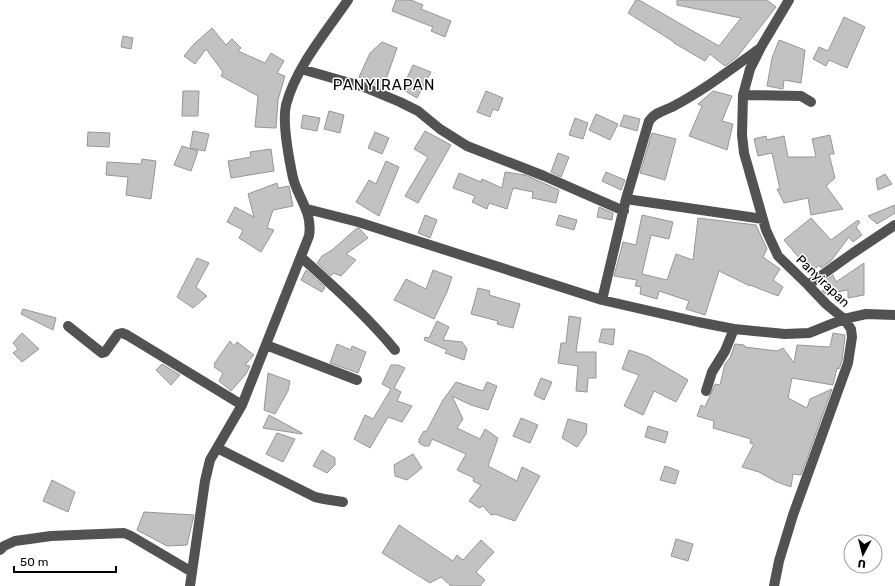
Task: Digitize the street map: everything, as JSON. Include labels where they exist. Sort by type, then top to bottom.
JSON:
[{"type":"street","points":[[190,586],[203,489],[210,460],[242,405],[310,231],[307,209],[294,182],[289,158],[286,127],[286,106],[292,88],[301,69],[348,0]]},
{"type":"street","name":"Panyirapan","points":[[774,586],[778,561],[791,522],[848,364],[852,337],[851,329],[844,319],[826,304],[778,256],[770,240],[763,219],[744,153],[742,135],[743,95],[750,69],[761,47],[789,0]]},
{"type":"street","points":[[602,300],[626,199],[649,121],[653,115],[716,81],[761,47]]},
{"type":"street","points":[[301,69],[364,87],[400,102],[418,111],[440,129],[467,146],[544,176],[624,211]]},
{"type":"street","points":[[743,95],[801,96],[811,102]]},
{"type":"street","points":[[626,199],[763,219]]},
{"type":"street","points":[[307,209],[358,222],[602,300],[734,329],[785,334],[809,333],[844,319],[866,314],[895,315]]},
{"type":"street","points":[[808,285],[895,225]]},
{"type":"street","points":[[301,257],[350,300],[377,327],[395,350]]},
{"type":"street","points":[[68,326],[102,353],[105,352],[118,334],[122,333],[127,335],[242,405]]},
{"type":"street","points":[[706,391],[712,372],[725,351],[734,329]]},
{"type":"street","points":[[266,345],[357,380]]},
{"type":"street","points":[[217,448],[315,496],[343,502]]},
{"type":"street","points":[[0,550],[4,546],[15,541],[51,536],[124,533],[192,572]]},
{"type":"building","points":[[396,0],[411,0],[423,5],[421,9],[451,21],[445,37],[431,31],[433,27],[392,11]]},
{"type":"building","points":[[636,0],[639,0],[719,46],[741,18],[677,5],[677,0],[767,0],[776,7],[737,57],[725,66],[710,54],[705,61],[628,13]]},
{"type":"building","points":[[844,17],[865,27],[847,68],[829,60],[826,66],[813,59],[819,47],[828,51]]},
{"type":"building","points":[[212,28],[226,45],[232,39],[241,48],[238,51],[265,63],[271,53],[284,61],[277,73],[285,76],[278,100],[276,128],[255,127],[258,96],[221,76],[223,72],[206,49],[195,64],[184,56],[194,44]]},
{"type":"building","points":[[123,36],[133,38],[131,49],[121,47]]},
{"type":"building","points":[[779,40],[805,50],[801,83],[784,80],[783,89],[767,86],[772,58]]},
{"type":"building","points":[[382,42],[397,48],[383,88],[359,77],[370,53]]},
{"type":"building","points":[[413,65],[431,72],[417,98],[402,89]]},
{"type":"building","points":[[183,91],[199,91],[198,116],[182,116]]},
{"type":"building","points":[[486,91],[503,98],[498,111],[493,109],[490,117],[477,112]]},
{"type":"building","points":[[713,91],[732,96],[722,121],[733,124],[727,150],[689,136],[702,106],[698,104]]},
{"type":"building","points":[[329,111],[344,115],[340,133],[324,129]]},
{"type":"building","points":[[596,114],[618,124],[610,140],[589,130]]},
{"type":"building","points":[[303,115],[320,118],[317,131],[301,128]]},
{"type":"building","points":[[624,115],[640,119],[637,131],[620,126]]},
{"type":"building","points":[[575,118],[588,123],[583,139],[569,135]]},
{"type":"building","points":[[193,131],[209,134],[205,151],[190,148]]},
{"type":"building","points":[[425,131],[451,145],[418,203],[405,196],[428,157],[414,149]]},
{"type":"building","points":[[88,132],[110,133],[109,147],[87,146]]},
{"type":"building","points":[[375,132],[389,138],[382,154],[368,148]]},
{"type":"building","points":[[652,133],[676,139],[665,180],[640,173]]},
{"type":"building","points":[[830,135],[834,154],[829,154],[835,178],[826,186],[843,209],[811,215],[808,198],[784,203],[777,189],[780,189],[772,153],[758,156],[754,139],[766,136],[767,140],[784,136],[788,157],[816,157],[812,139]]},
{"type":"building","points":[[182,146],[198,151],[191,171],[174,165]]},
{"type":"building","points":[[271,149],[274,171],[231,178],[228,161],[251,157],[250,152]]},
{"type":"building","points":[[558,153],[569,157],[561,177],[551,172]]},
{"type":"building","points":[[142,159],[156,161],[151,199],[126,195],[128,177],[106,175],[107,162],[141,164]]},
{"type":"building","points":[[386,161],[399,167],[379,216],[356,202],[369,180],[376,184]]},
{"type":"building","points":[[505,172],[525,175],[559,190],[556,203],[532,198],[533,192],[513,188],[507,209],[489,203],[487,209],[472,202],[475,196],[453,188],[459,173],[481,182],[482,179],[502,188]]},
{"type":"building","points":[[606,172],[625,180],[621,190],[602,181]]},
{"type":"building","points":[[885,174],[892,184],[878,190],[876,179]]},
{"type":"building","points":[[277,183],[278,188],[289,186],[293,206],[273,210],[267,228],[274,230],[261,252],[239,238],[243,230],[227,222],[235,207],[254,217],[248,194]]},
{"type":"building","points":[[895,205],[895,213],[877,224],[868,216]]},
{"type":"building","points":[[599,207],[613,213],[612,220],[597,217]]},
{"type":"building","points":[[425,215],[437,220],[430,238],[418,233]]},
{"type":"building","points":[[559,215],[577,220],[574,230],[556,225]]},
{"type":"building","points":[[642,215],[673,222],[669,239],[651,235],[642,274],[667,280],[676,254],[693,260],[698,218],[756,225],[767,249],[763,257],[780,269],[773,280],[783,287],[778,296],[750,286],[719,271],[705,315],[686,309],[689,301],[659,291],[657,299],[640,294],[641,287],[635,286],[637,280],[614,276],[623,242],[636,245]]},
{"type":"building","points":[[811,218],[831,240],[858,220],[860,222],[856,227],[862,235],[853,242],[849,237],[831,261],[821,268],[820,265],[811,272],[784,240]]},
{"type":"building","points":[[357,228],[360,229],[368,238],[346,254],[356,260],[341,276],[333,273],[331,276],[317,263],[322,256],[332,250]]},
{"type":"building","points":[[197,258],[209,263],[196,287],[207,296],[193,308],[177,297]]},
{"type":"building","points":[[864,263],[864,295],[848,298],[848,290],[825,294],[822,291],[827,288],[825,281],[833,275],[836,282]]},
{"type":"building","points":[[306,270],[325,287],[322,292],[301,280]]},
{"type":"building","points":[[433,270],[452,277],[447,292],[434,319],[394,300],[406,279],[426,289]]},
{"type":"building","points":[[478,288],[490,291],[489,295],[520,304],[513,328],[497,324],[498,321],[471,314]]},
{"type":"building","points":[[23,309],[56,318],[53,330],[21,314]]},
{"type":"building","points":[[569,316],[581,318],[576,352],[596,352],[596,378],[588,378],[587,392],[576,391],[578,366],[558,363],[561,343],[566,343]]},
{"type":"building","points":[[437,321],[449,327],[443,340],[462,342],[467,349],[464,360],[445,353],[447,350],[424,340],[425,337],[429,338]]},
{"type":"building","points":[[602,329],[615,329],[613,345],[599,342]]},
{"type":"building","points":[[22,333],[39,349],[22,362],[13,353],[18,349],[13,343]]},
{"type":"building","points":[[833,333],[845,335],[845,337],[842,361],[839,369],[837,368],[833,385],[792,378],[788,398],[807,408],[810,399],[832,389],[801,475],[793,474],[791,487],[777,482],[759,472],[742,467],[754,444],[750,443],[751,439],[713,428],[714,421],[697,416],[701,405],[705,407],[715,384],[720,385],[725,364],[730,358],[735,344],[744,345],[745,347],[777,351],[783,348],[794,363],[797,345],[830,347]]},
{"type":"building","points":[[230,341],[234,346],[237,342],[254,355],[245,365],[250,366],[246,374],[231,391],[219,381],[223,373],[214,367],[214,364]]},
{"type":"building","points":[[337,344],[351,350],[352,346],[366,352],[358,373],[330,363]]},
{"type":"building","points":[[629,350],[647,356],[688,380],[676,402],[654,391],[643,415],[624,406],[639,375],[622,369]]},
{"type":"building","points":[[162,364],[180,375],[171,385],[156,370]]},
{"type":"building","points":[[391,365],[398,365],[405,368],[394,388],[401,392],[397,401],[412,406],[402,422],[388,417],[370,448],[354,439],[365,415],[373,419],[391,389],[382,384]]},
{"type":"building","points":[[268,373],[290,381],[288,391],[275,414],[264,410]]},
{"type":"building","points":[[541,378],[552,382],[544,400],[534,395]]},
{"type":"building","points":[[456,382],[483,391],[487,382],[497,386],[488,410],[471,405],[452,396],[463,419],[457,428],[480,439],[485,429],[498,438],[488,466],[517,481],[522,467],[540,476],[515,521],[495,514],[491,515],[483,506],[479,508],[469,501],[481,485],[473,481],[474,478],[457,470],[466,454],[432,439],[429,446],[424,446],[419,443],[419,439],[424,431],[426,432],[443,400]]},
{"type":"building","points":[[269,415],[302,433],[302,434],[263,428]]},
{"type":"building","points":[[521,418],[538,425],[530,443],[513,436]]},
{"type":"building","points":[[568,419],[587,424],[586,434],[577,447],[562,438]]},
{"type":"building","points":[[648,426],[668,432],[665,443],[645,437]]},
{"type":"building","points":[[277,433],[295,439],[283,462],[266,454]]},
{"type":"building","points":[[322,450],[335,458],[335,465],[327,473],[313,466]]},
{"type":"building","points":[[413,454],[422,468],[407,480],[395,476],[394,465]]},
{"type":"building","points":[[665,466],[679,471],[675,484],[660,480]]},
{"type":"building","points":[[52,480],[75,492],[68,512],[43,501]]},
{"type":"building","points":[[144,512],[194,515],[187,545],[167,546],[137,530]]},
{"type":"building","points":[[399,525],[453,561],[457,555],[463,560],[481,540],[494,552],[476,572],[485,580],[480,586],[451,586],[441,577],[430,583],[382,553]]},
{"type":"building","points":[[676,539],[693,544],[688,561],[671,556]]},
{"type":"district","name":"PANYIRAPAN","points":[[384,85]]}]
